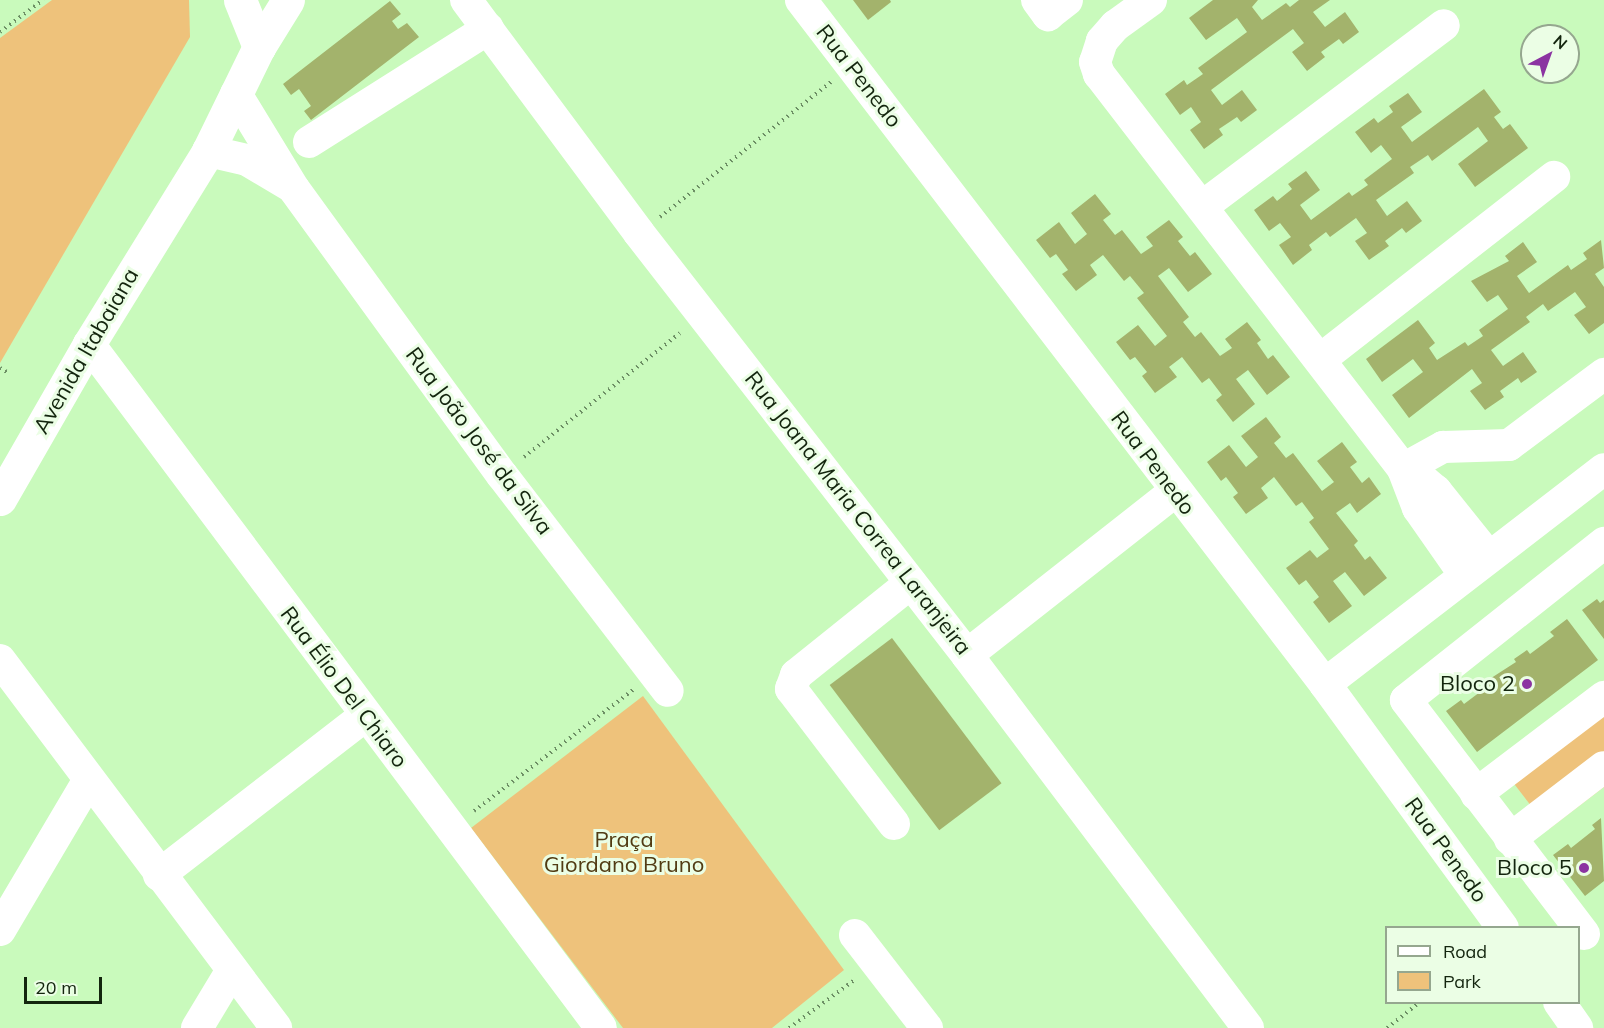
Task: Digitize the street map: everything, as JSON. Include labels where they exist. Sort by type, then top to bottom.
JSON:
[{"type":"main road","points":[[240,0],[259,47]]},
{"type":"main road","name":"Avenida Itabaiana","points":[[0,499],[89,344],[173,204],[208,151],[259,47],[288,0]]},
{"type":"street","name":"Rua Joana Maria Correa Laranjeira","points":[[466,0],[639,233],[967,655],[1248,1028]]},
{"type":"street","name":"Rua Penedo","points":[[801,0],[853,65],[1174,492],[1325,684],[1502,926]]},
{"type":"street","points":[[1037,0],[1048,15],[1067,0]]},
{"type":"street","points":[[1151,0],[1115,26],[1102,41],[1095,62],[1099,74],[1321,359],[1407,474],[1410,493],[1418,508],[1476,565]]},
{"type":"street","points":[[1203,206],[1444,25]]},
{"type":"street","points":[[309,142],[488,29]]},
{"type":"street","name":"Rua João José da Silva","points":[[236,94],[294,189],[502,475],[661,682]]},
{"type":"street","name":"Rua João José da Silva","points":[[208,151],[247,160],[294,189]]},
{"type":"street","points":[[1321,359],[1554,177]]},
{"type":"street","name":"Rua Élio Del Chiaro","points":[[89,344],[365,716],[601,1028]]},
{"type":"street","points":[[1407,474],[1443,447],[1509,445],[1604,374]]},
{"type":"street","points":[[1325,684],[1476,565],[1604,469]]},
{"type":"street","points":[[967,655],[1174,492]]},
{"type":"street","points":[[1589,931],[1510,839],[1406,700],[1604,543]]},
{"type":"street","points":[[894,824],[790,689],[796,675],[911,583]]},
{"type":"street","points":[[0,660],[88,781],[276,1028]]},
{"type":"street","points":[[1476,794],[1604,697]]},
{"type":"street","points":[[159,875],[365,716]]},
{"type":"street","points":[[1510,839],[1604,767]]},
{"type":"street","points":[[0,930],[88,781]]},
{"type":"street","points":[[855,935],[879,963],[927,1028]]},
{"type":"street","points":[[197,1028],[232,970]]},
{"type":"street","points":[[1560,1004],[1577,1028]]},
{"type":"path","points":[[0,32],[43,0]]},
{"type":"path","points":[[639,233],[853,65]]},
{"type":"path","points":[[502,475],[704,314]]},
{"type":"path","points":[[0,368],[7,372]]},
{"type":"path","points":[[450,829],[661,682]]},
{"type":"path","points":[[789,1028],[879,963]]},
{"type":"path","points":[[1387,1028],[1417,1004]]},
{"type":"green space","points":[[52,0],[189,0],[190,37],[0,363],[0,38]]},
{"type":"green space","points":[[1604,681],[1604,787],[1549,829],[1498,763]]},
{"type":"green space","name":"Praça Giordano Bruno","points":[[643,696],[844,970],[772,1028],[623,1028],[471,828]]},
{"type":"building","points":[[853,0],[890,0],[891,2],[868,20]]},
{"type":"building","points":[[1213,0],[1258,0],[1252,7],[1262,20],[1286,3],[1290,7],[1299,0],[1330,0],[1313,12],[1325,27],[1345,12],[1359,32],[1343,44],[1339,39],[1321,52],[1325,57],[1307,71],[1292,52],[1304,43],[1293,29],[1211,90],[1222,105],[1242,90],[1257,110],[1241,122],[1237,117],[1219,129],[1223,135],[1204,149],[1190,130],[1201,122],[1191,107],[1180,115],[1165,94],[1184,80],[1187,85],[1203,74],[1198,68],[1247,32],[1237,18],[1206,40],[1189,18]]},
{"type":"building","points":[[390,1],[401,14],[392,21],[398,29],[407,23],[419,37],[311,120],[304,111],[311,106],[299,89],[291,95],[283,84]]},
{"type":"building","points":[[1484,89],[1501,112],[1494,117],[1503,129],[1510,124],[1528,148],[1475,187],[1458,164],[1488,141],[1478,127],[1432,161],[1428,155],[1410,167],[1414,173],[1376,200],[1387,216],[1407,201],[1422,221],[1406,233],[1402,228],[1385,241],[1389,246],[1369,260],[1355,241],[1367,233],[1356,218],[1330,237],[1326,232],[1309,245],[1312,250],[1293,265],[1279,245],[1291,237],[1280,223],[1269,231],[1254,210],[1273,196],[1277,201],[1292,189],[1288,184],[1306,171],[1320,190],[1300,205],[1311,220],[1349,192],[1352,196],[1368,185],[1364,180],[1392,159],[1381,145],[1371,153],[1355,132],[1374,118],[1378,123],[1393,112],[1389,106],[1408,93],[1422,112],[1401,127],[1412,142]]},
{"type":"building","points":[[1095,194],[1111,214],[1103,220],[1115,235],[1122,230],[1141,254],[1153,246],[1146,237],[1169,220],[1183,237],[1178,241],[1190,256],[1195,252],[1212,274],[1188,292],[1169,268],[1158,276],[1189,317],[1183,322],[1195,337],[1201,332],[1220,356],[1232,348],[1225,339],[1247,322],[1261,340],[1257,343],[1268,359],[1273,355],[1290,377],[1267,395],[1248,370],[1236,379],[1255,404],[1233,422],[1216,400],[1222,395],[1209,378],[1202,383],[1182,357],[1169,367],[1177,377],[1155,393],[1142,376],[1147,372],[1135,357],[1130,360],[1116,342],[1138,325],[1155,346],[1167,336],[1137,298],[1144,293],[1130,276],[1124,281],[1103,255],[1090,265],[1097,275],[1076,291],[1062,274],[1068,270],[1056,254],[1050,258],[1036,240],[1059,222],[1075,244],[1087,234],[1071,213]]},
{"type":"building","points":[[1601,240],[1604,268],[1595,274],[1604,287],[1604,323],[1589,334],[1574,315],[1586,307],[1575,292],[1548,311],[1543,304],[1526,317],[1530,322],[1491,350],[1503,366],[1523,352],[1537,372],[1521,383],[1518,378],[1500,391],[1504,397],[1485,410],[1470,391],[1482,383],[1472,369],[1409,418],[1392,395],[1423,372],[1413,359],[1382,382],[1366,359],[1418,320],[1435,343],[1429,348],[1437,360],[1465,342],[1468,346],[1483,336],[1479,330],[1508,309],[1498,295],[1487,302],[1471,281],[1509,261],[1505,256],[1523,242],[1537,262],[1517,276],[1529,293],[1568,265],[1571,270],[1587,259],[1583,253]]},
{"type":"building","points":[[1266,417],[1281,437],[1274,443],[1286,458],[1293,453],[1322,491],[1334,482],[1317,461],[1342,442],[1357,462],[1350,467],[1362,483],[1369,477],[1381,494],[1357,513],[1350,503],[1336,513],[1358,541],[1354,545],[1365,560],[1370,556],[1387,578],[1364,596],[1345,572],[1333,581],[1352,606],[1329,623],[1313,602],[1319,597],[1306,580],[1299,585],[1286,568],[1310,550],[1317,558],[1329,549],[1309,522],[1314,518],[1302,502],[1296,506],[1274,477],[1261,488],[1268,498],[1246,514],[1233,497],[1238,493],[1226,477],[1221,481],[1207,462],[1229,445],[1246,467],[1258,457],[1241,436]]},
{"type":"building","points":[[1597,599],[1600,603],[1604,600],[1604,639],[1582,610]]},
{"type":"building","name":"Bloco 2","points":[[1567,619],[1598,660],[1477,752],[1446,711],[1461,700],[1464,704],[1488,686],[1485,682],[1516,662],[1514,659],[1527,650],[1530,654],[1554,636],[1550,632]]},
{"type":"building","points":[[892,638],[1002,783],[939,830],[830,685]]},
{"type":"building","name":"Bloco 5","points":[[1601,818],[1604,881],[1585,896],[1553,855],[1568,844],[1571,848],[1595,829],[1592,825]]},
{"type":"place","name":"Bloco 2","points":[[1527,684]]},
{"type":"place","name":"Bloco 5","points":[[1584,868]]}]
